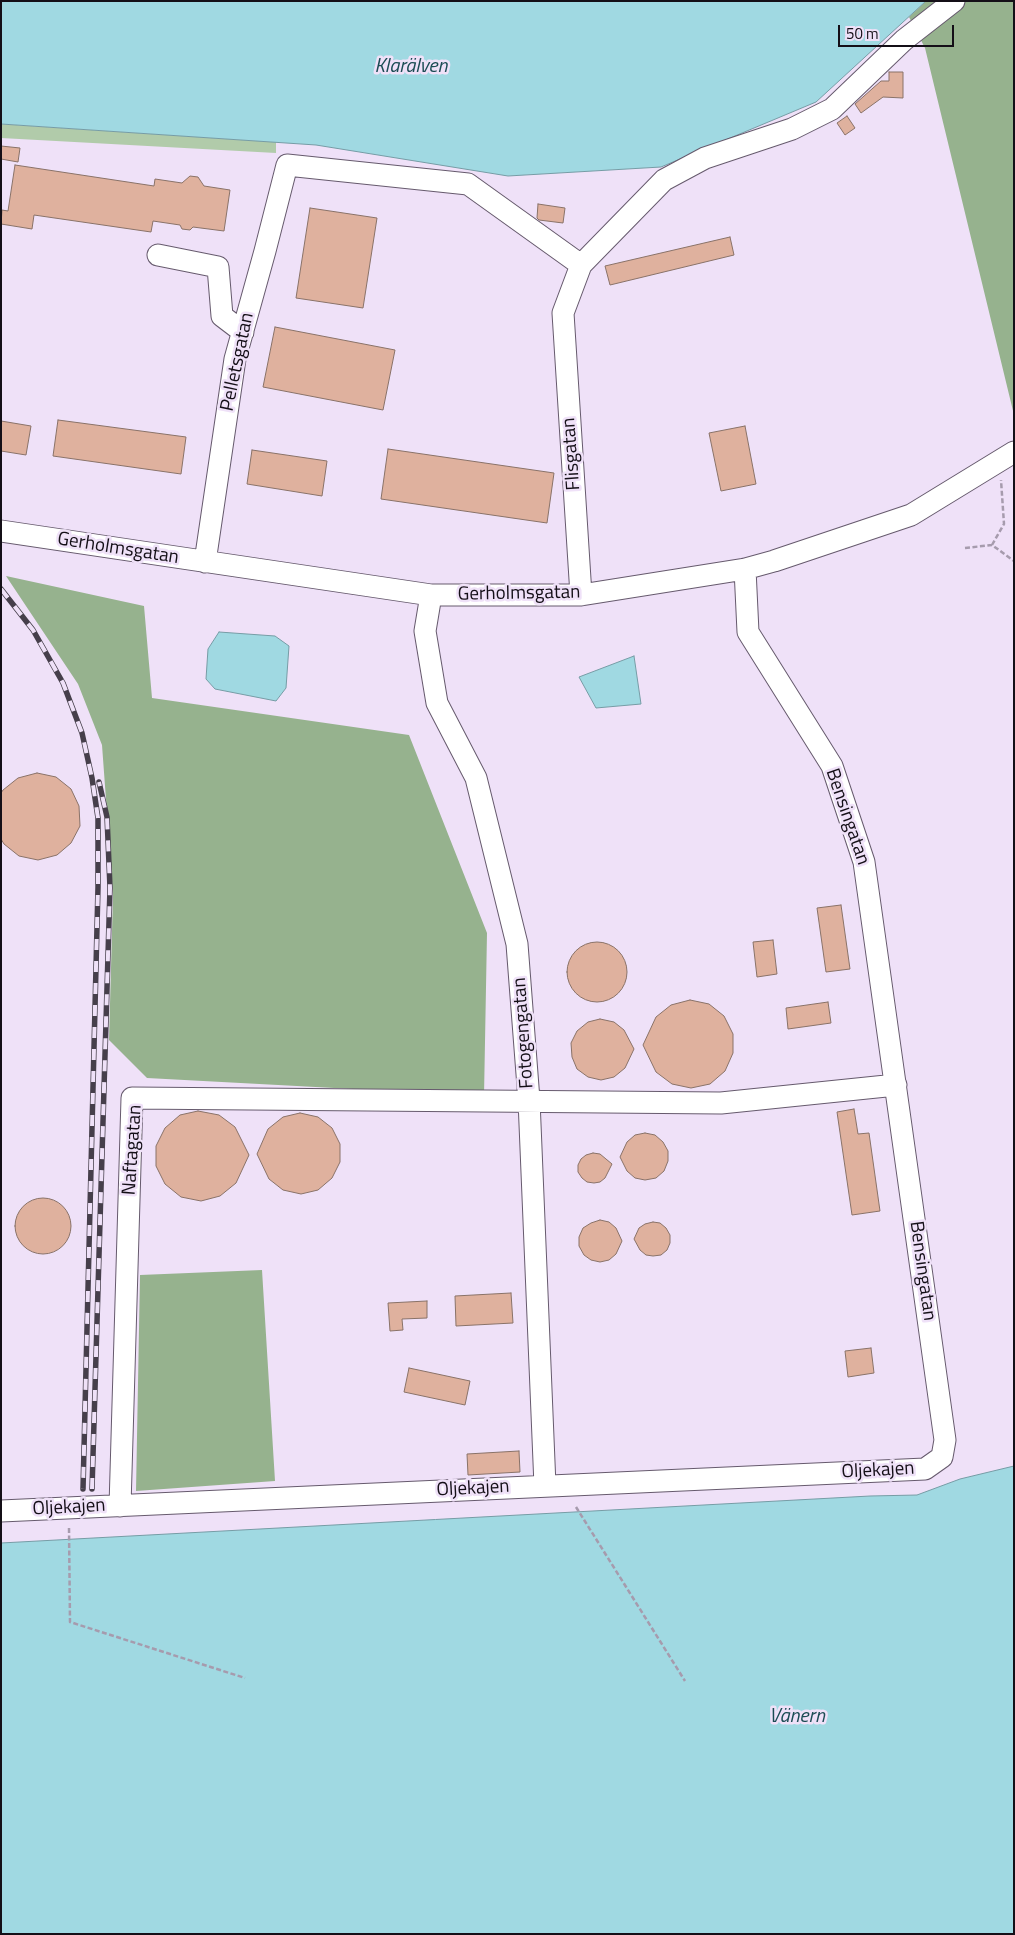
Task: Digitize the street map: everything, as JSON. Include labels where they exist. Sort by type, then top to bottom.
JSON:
[{"type":"lane","points":[[581,265],[664,180],[704,158],[792,129],[832,109],[904,40],[954,1]]},
{"type":"lane","name":"Pelletsgatan","points":[[205,562],[235,359],[287,165],[468,184],[581,265]]},
{"type":"lane","points":[[158,255],[218,267],[222,316],[243,332]]},
{"type":"lane","name":"Flisgatan","points":[[580,595],[563,313],[581,265]]},
{"type":"lane","name":"Gerholmsgatan","points":[[1,531],[431,595],[580,595],[745,569],[774,562],[911,515],[1006,456]]},
{"type":"lane","name":"Bensingatan","points":[[745,569],[748,632],[832,766],[864,862],[945,1440],[942,1457]]},
{"type":"lane","name":"Fotogengatan","points":[[431,595],[425,631],[437,703],[476,778],[517,944],[529,1100],[545,1486]]},
{"type":"lane","points":[[529,1100],[721,1102],[896,1085]]},
{"type":"lane","name":"Naftagatan","points":[[120,1506],[132,1098],[529,1100]]},
{"type":"lane","name":"Oljekajen","points":[[1,1511],[925,1469],[942,1457]]},
{"type":"path","points":[[992,545],[1004,524],[1006,456]]},
{"type":"path","points":[[965,548],[992,545],[1014,561]]},
{"type":"path","points":[[576,1507],[685,1681]]},
{"type":"path","points":[[69,1528],[70,1622],[245,1678]]},
{"type":"shaded area","points":[[926,1],[1014,1],[1014,415],[925,48],[909,17]]},
{"type":"shaded area","points":[[1,124],[276,142],[276,153],[1,138]]},
{"type":"shaded area","points":[[6,576],[144,606],[152,698],[409,735],[487,933],[484,1096],[147,1078],[109,1040],[113,895],[102,745],[78,684]]},
{"type":"shaded area","points":[[262,1270],[275,1481],[136,1491],[140,1275]]},
{"type":"water","name":"Klarälven","points":[[1,1],[926,1],[816,102],[661,167],[508,176],[316,145],[1,124]]},
{"type":"water","points":[[219,632],[275,636],[289,646],[286,688],[276,701],[215,689],[206,679],[208,649]]},
{"type":"water","points":[[634,656],[641,704],[596,708],[579,677]]},
{"type":"water","name":"Vänern","points":[[1014,1466],[1014,1934],[1,1934],[1,1543],[917,1495],[960,1479]]},
{"type":"building","points":[[889,72],[903,72],[903,98],[883,97],[861,113],[855,104],[881,81],[889,81]]},
{"type":"building","points":[[847,116],[855,128],[845,135],[837,123]]},
{"type":"building","points":[[1,146],[20,148],[18,162],[1,159]]},
{"type":"building","points":[[15,165],[154,186],[155,179],[182,183],[190,176],[198,177],[204,186],[230,190],[224,231],[193,227],[190,230],[182,229],[180,225],[153,221],[151,232],[34,215],[32,229],[1,224],[2,210],[8,211]]},
{"type":"building","points":[[538,204],[565,208],[563,223],[539,220],[537,218]]},
{"type":"building","points":[[310,208],[377,218],[363,308],[296,298]]},
{"type":"building","points":[[730,237],[734,255],[610,285],[605,266]]},
{"type":"building","points":[[275,327],[395,350],[383,410],[263,387]]},
{"type":"building","points":[[58,420],[186,437],[181,474],[53,456]]},
{"type":"building","points":[[1,421],[31,426],[26,455],[1,451]]},
{"type":"building","points":[[745,426],[756,484],[721,491],[709,433]]},
{"type":"building","points":[[388,449],[554,473],[547,523],[381,499]]},
{"type":"building","points":[[252,450],[327,461],[322,496],[247,484]]},
{"type":"building","points":[[37,773],[56,777],[71,789],[79,806],[80,826],[71,843],[57,855],[38,860],[19,856],[4,844],[1,839],[1,793],[18,778]]},
{"type":"building","points":[[841,905],[850,969],[826,972],[817,908]]},
{"type":"building","points":[[773,940],[777,974],[757,977],[753,942]]},
{"type":"building","points":[[597,942],[613,947],[618,951],[622,956],[627,972],[622,988],[618,993],[613,997],[597,1002],[581,997],[576,993],[572,988],[567,972],[572,956],[576,951],[581,947]]},
{"type":"building","points":[[690,1000],[709,1004],[724,1016],[733,1034],[733,1053],[725,1071],[710,1084],[691,1088],[672,1084],[656,1072],[643,1045],[656,1017],[671,1005]]},
{"type":"building","points":[[828,1002],[831,1023],[788,1029],[786,1008]]},
{"type":"building","points":[[600,1019],[614,1022],[624,1030],[634,1049],[625,1068],[614,1077],[601,1080],[588,1077],[577,1069],[572,1057],[571,1043],[577,1031],[588,1022]]},
{"type":"building","points":[[854,1109],[858,1134],[869,1133],[880,1211],[852,1215],[837,1112]]},
{"type":"building","points":[[198,1111],[219,1115],[235,1127],[249,1155],[236,1183],[220,1196],[201,1201],[181,1197],[165,1184],[156,1166],[156,1146],[165,1128],[180,1115]]},
{"type":"building","points":[[300,1113],[318,1117],[332,1128],[340,1144],[340,1162],[332,1178],[318,1190],[301,1194],[283,1190],[269,1179],[257,1154],[268,1129],[283,1117]]},
{"type":"building","points":[[645,1133],[655,1135],[663,1142],[668,1151],[668,1161],[664,1171],[656,1178],[645,1180],[635,1178],[627,1171],[620,1157],[627,1142],[635,1135]]},
{"type":"building","points":[[593,1153],[600,1154],[612,1164],[605,1178],[600,1182],[594,1183],[587,1182],[578,1172],[578,1165],[581,1159]]},
{"type":"building","points":[[43,1198],[54,1200],[63,1206],[69,1215],[71,1226],[69,1237],[63,1246],[54,1252],[43,1254],[32,1252],[23,1246],[17,1237],[15,1226],[17,1215],[23,1206],[32,1200]]},
{"type":"building","points":[[600,1220],[609,1222],[616,1228],[622,1241],[616,1254],[609,1260],[600,1262],[591,1260],[584,1255],[579,1246],[579,1237],[583,1228]]},
{"type":"building","points":[[653,1222],[660,1223],[666,1228],[670,1235],[670,1243],[667,1250],[661,1255],[653,1256],[646,1255],[640,1250],[634,1239],[639,1228]]},
{"type":"building","points":[[511,1293],[513,1323],[456,1326],[455,1296]]},
{"type":"building","points":[[427,1301],[427,1318],[402,1319],[403,1330],[390,1331],[388,1303]]},
{"type":"building","points":[[871,1348],[874,1373],[848,1377],[845,1351]]},
{"type":"building","points":[[409,1368],[470,1381],[465,1405],[404,1392]]},
{"type":"building","points":[[519,1451],[520,1472],[468,1475],[467,1454]]},
{"type":"railway","points":[[1,589],[33,630],[63,683],[82,733],[92,778],[98,818],[98,887],[83,1489]]},
{"type":"railway","points":[[92,1489],[110,888],[107,817],[99,782]]}]
